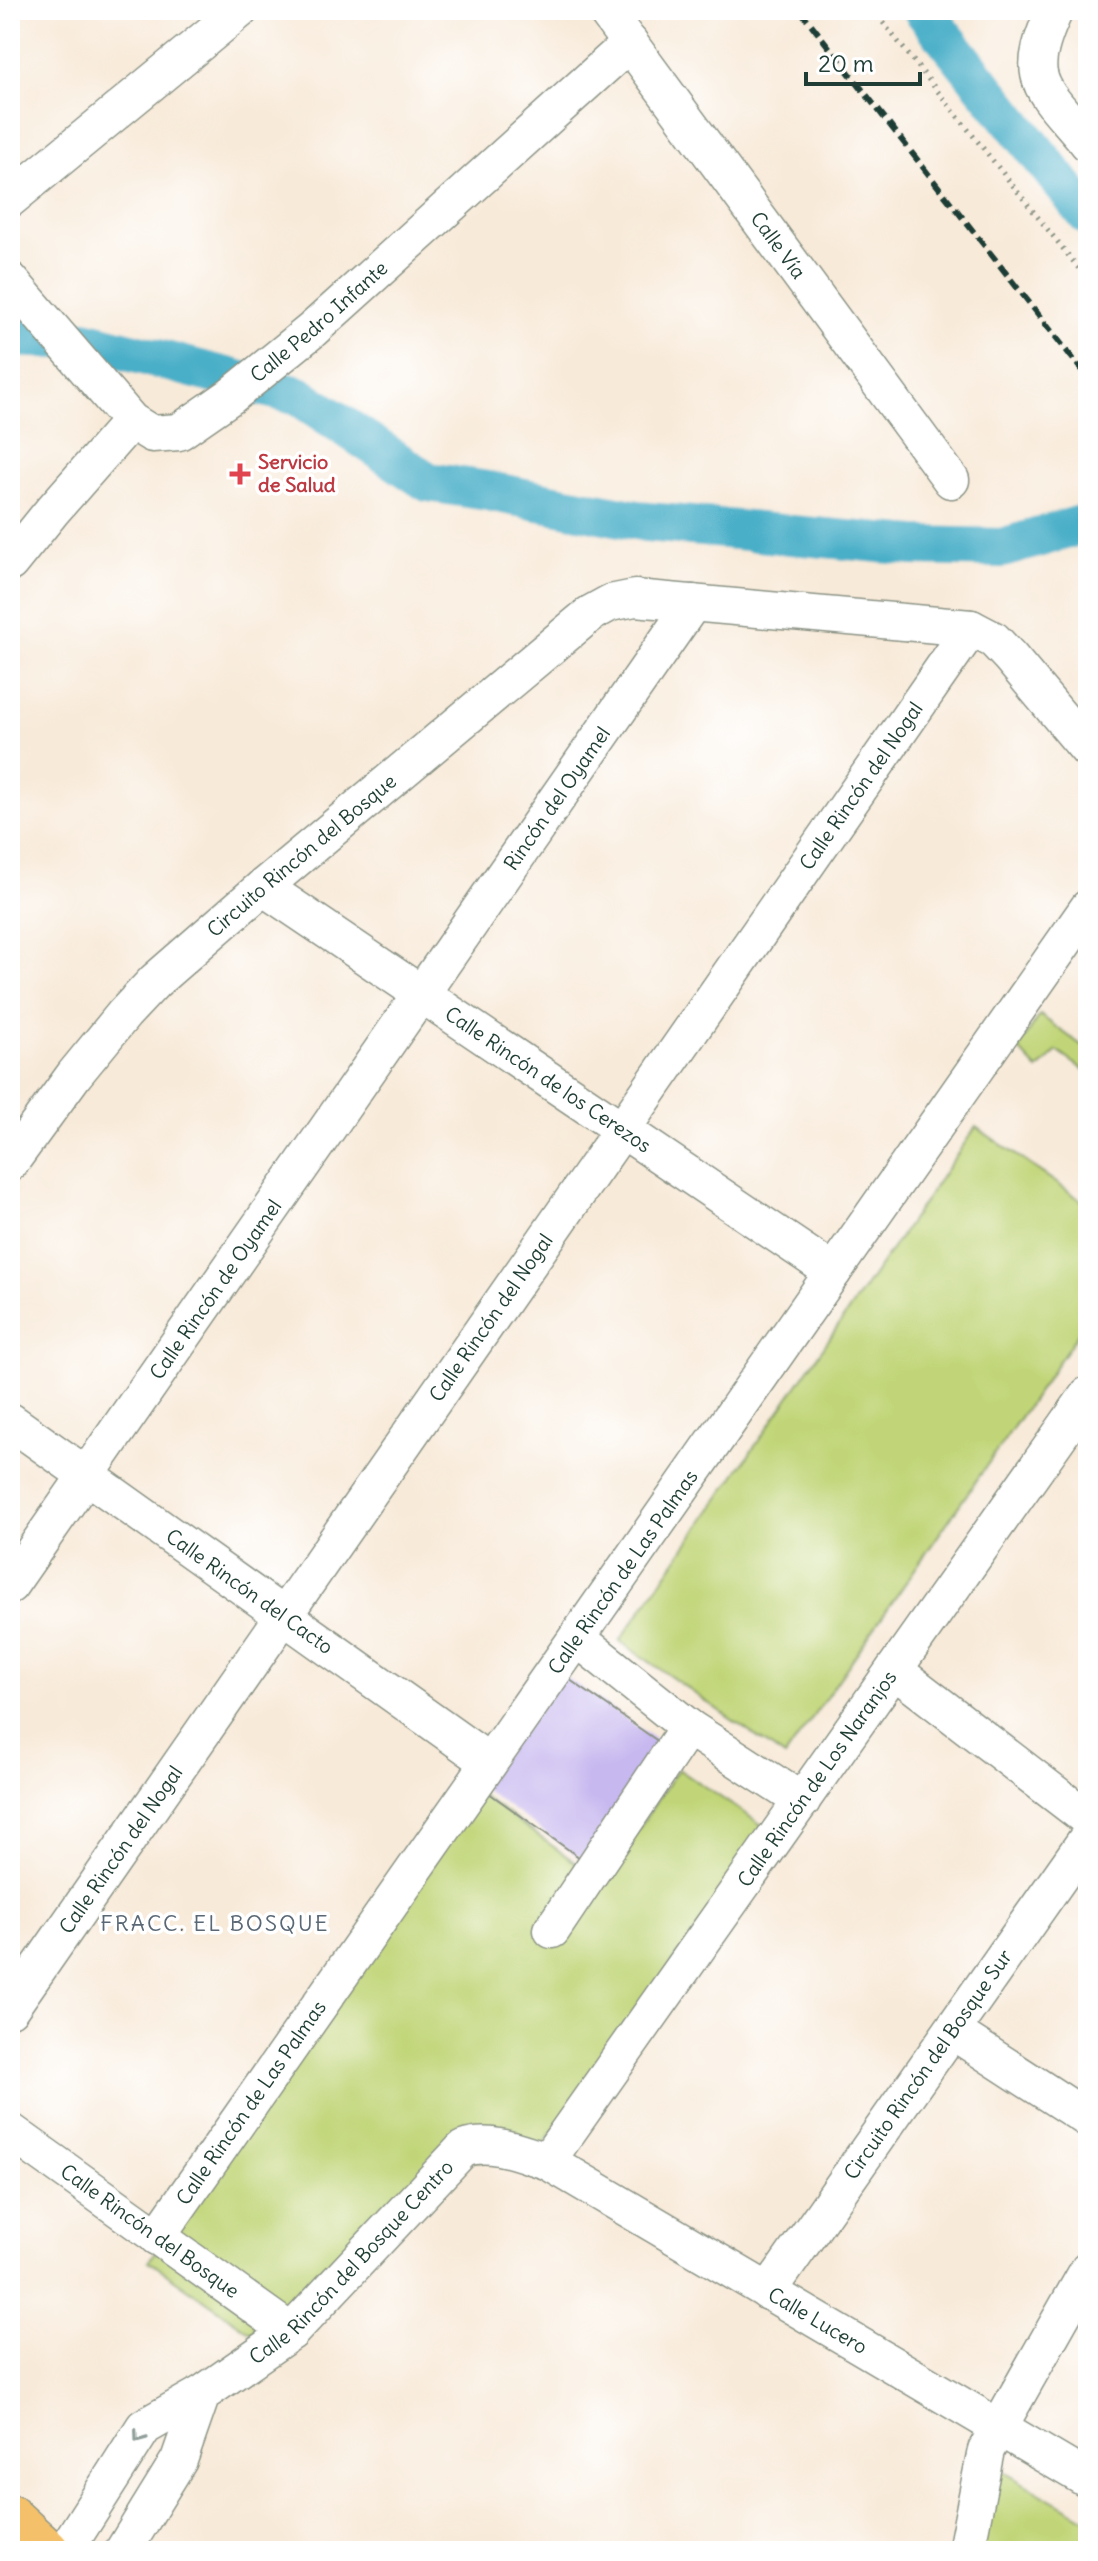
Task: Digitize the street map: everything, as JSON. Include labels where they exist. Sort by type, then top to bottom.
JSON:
[{"type":"main road","points":[[10,2517],[47,2551]]},
{"type":"street","points":[[10,199],[240,10]]},
{"type":"street","name":"Calle Vía","points":[[605,10],[951,480]]},
{"type":"street","points":[[1055,10],[1041,40],[1037,73],[1044,89],[1088,143]]},
{"type":"street","name":"Calle Pedro Infante","points":[[131,421],[152,434],[179,432],[231,396],[311,331],[630,43]]},
{"type":"street","points":[[10,280],[131,421],[10,563]]},
{"type":"street","name":"Circuito Rincón del Bosque","points":[[10,1163],[74,1075],[155,981],[590,614],[610,603],[635,598],[693,603]]},
{"type":"street","points":[[693,603],[971,628],[994,640],[1088,750]]},
{"type":"street","name":"Rincón del Oyamel","points":[[421,994],[693,603]]},
{"type":"street","name":"Calle Rincón del Nogal","points":[[10,2009],[971,628]]},
{"type":"street","name":"Calle Rincón de los Cerezos","points":[[263,887],[833,1272]]},
{"type":"street","name":"Calle Rincón de Las Palmas","points":[[157,2237],[1088,908]]},
{"type":"street","name":"Calle Rincón de Oyamel","points":[[10,1585],[421,994]]},
{"type":"street","name":"Calle Rincón de Los Naranjos","points":[[547,2161],[1088,1395]]},
{"type":"street","name":"Calle Rincón del Cacto","points":[[10,1421],[489,1762]]},
{"type":"street","points":[[577,1638],[688,1727],[802,1801]]},
{"type":"street","points":[[894,1670],[1088,1819]]},
{"type":"street","points":[[552,1930],[688,1727]]},
{"type":"street","name":"Circuito Rincón del Bosque Sur","points":[[768,2292],[1088,1837]]},
{"type":"street","points":[[952,2031],[1088,2119]]},
{"type":"street","name":"Calle Rincón del Bosque","points":[[10,2131],[291,2332]]},
{"type":"street","name":"Calle Rincón del Bosque Centro","points":[[65,2551],[144,2427],[202,2394],[291,2332],[463,2149],[479,2143],[547,2161]]},
{"type":"street","name":"Calle Lucero","points":[[547,2161],[1088,2480]]},
{"type":"street","points":[[966,2551],[986,2450],[1088,2270]]},
{"type":"street","points":[[123,2551],[179,2460],[202,2394]]},
{"type":"path","points":[[873,10],[1088,280]]},
{"type":"green space","points":[[1040,1015],[1088,1050],[1088,1073],[1057,1051],[1038,1070],[1018,1049]]},
{"type":"green space","points":[[976,1127],[1088,1205],[1088,1319],[785,1757],[620,1641]]},
{"type":"green space","points":[[678,1769],[768,1829],[529,2164],[442,2158],[252,2333],[149,2261],[481,1795],[603,1882]]},
{"type":"green space","points":[[995,2467],[1088,2520],[1088,2551],[975,2551]]},
{"type":"building","points":[[560,1673],[662,1744],[583,1860],[482,1788]]},
{"type":"waterway","points":[[923,10],[1088,216]]},
{"type":"waterway","points":[[10,337],[85,340],[299,396],[428,482],[647,522],[915,546],[1002,548],[1088,523]]},
{"type":"railway","points":[[800,10],[1088,378]]},
{"type":"place","name":"Servicio de Salud","points":[[240,474]]},
{"type":"district","name":"FRACC. EL BOSQUE","points":[[215,1923]]}]
